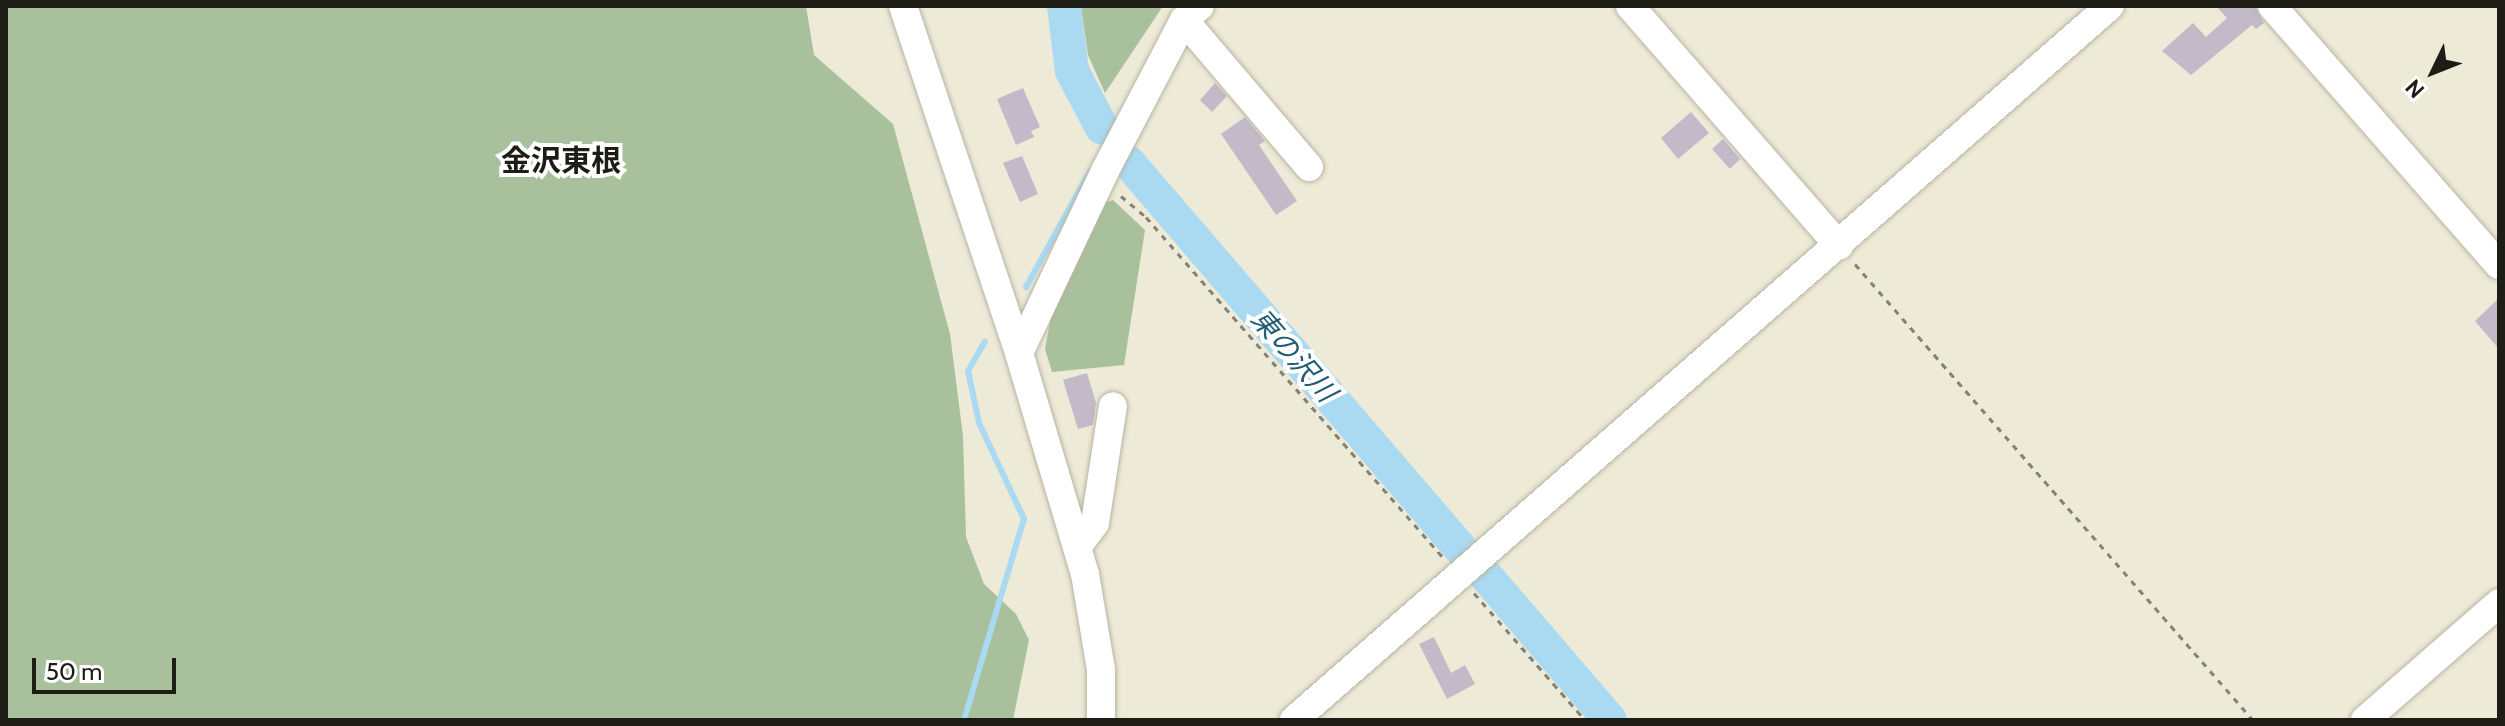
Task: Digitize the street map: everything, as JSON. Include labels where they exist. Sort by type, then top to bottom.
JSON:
[{"type":"street","points":[[903,6],[1019,353],[1077,547],[1101,670],[1101,720]]},
{"type":"street","points":[[1630,6],[1839,246]]},
{"type":"street","points":[[1294,720],[2110,6]]},
{"type":"street","points":[[2272,6],[2499,265]]},
{"type":"street","points":[[1019,353],[1101,180],[1192,13],[1309,167]]},
{"type":"street","points":[[1077,547],[1095,523],[1113,406]]},
{"type":"street","points":[[2365,720],[2499,603]]},
{"type":"path","points":[[1101,180],[1146,217],[1585,720]]},
{"type":"path","points":[[1839,246],[2253,720]]},
{"type":"green space","points":[[6,6],[806,6],[814,55],[893,124],[950,334],[963,436],[966,537],[984,584],[1016,614],[1029,640],[1013,720],[6,720]]},
{"type":"green space","points":[[1081,6],[1163,6],[1105,93],[1088,55]]},
{"type":"green space","points":[[1113,200],[1145,230],[1124,365],[1052,372],[1045,349],[1051,317],[1104,203]]},
{"type":"building","points":[[2216,6],[2255,6],[2264,23],[2256,29],[2252,25],[2191,75],[2162,51],[2193,23],[2206,37],[2227,18]]},
{"type":"building","points":[[1215,83],[1227,96],[1212,112],[1200,100]]},
{"type":"building","points":[[1023,88],[1040,127],[1031,131],[1034,137],[1016,145],[997,99]]},
{"type":"building","points":[[1691,112],[1709,133],[1678,159],[1661,138]]},
{"type":"building","points":[[1245,117],[1265,141],[1259,145],[1297,201],[1276,215],[1221,134]]},
{"type":"building","points":[[1723,139],[1740,159],[1730,169],[1712,149]]},
{"type":"building","points":[[1022,156],[1038,194],[1020,202],[1003,163]]},
{"type":"building","points":[[2499,298],[2499,349],[2475,321]]},
{"type":"building","points":[[1087,373],[1096,403],[1093,425],[1078,429],[1063,380]]},
{"type":"building","points":[[1434,637],[1451,673],[1465,665],[1475,684],[1447,699],[1419,644]]},
{"type":"waterway","name":"東の沢川","points":[[1064,6],[1072,71],[1102,128]]},
{"type":"waterway","name":"東の沢川","points":[[1129,163],[1460,548]]},
{"type":"waterway","points":[[1026,287],[1090,171]]},
{"type":"waterway","points":[[964,720],[1024,519],[979,423],[968,371],[985,341]]},
{"type":"waterway","name":"東の沢川","points":[[1486,576],[1610,720]]},
{"type":"district","name":"金沢東根","points":[[561,161]]}]
